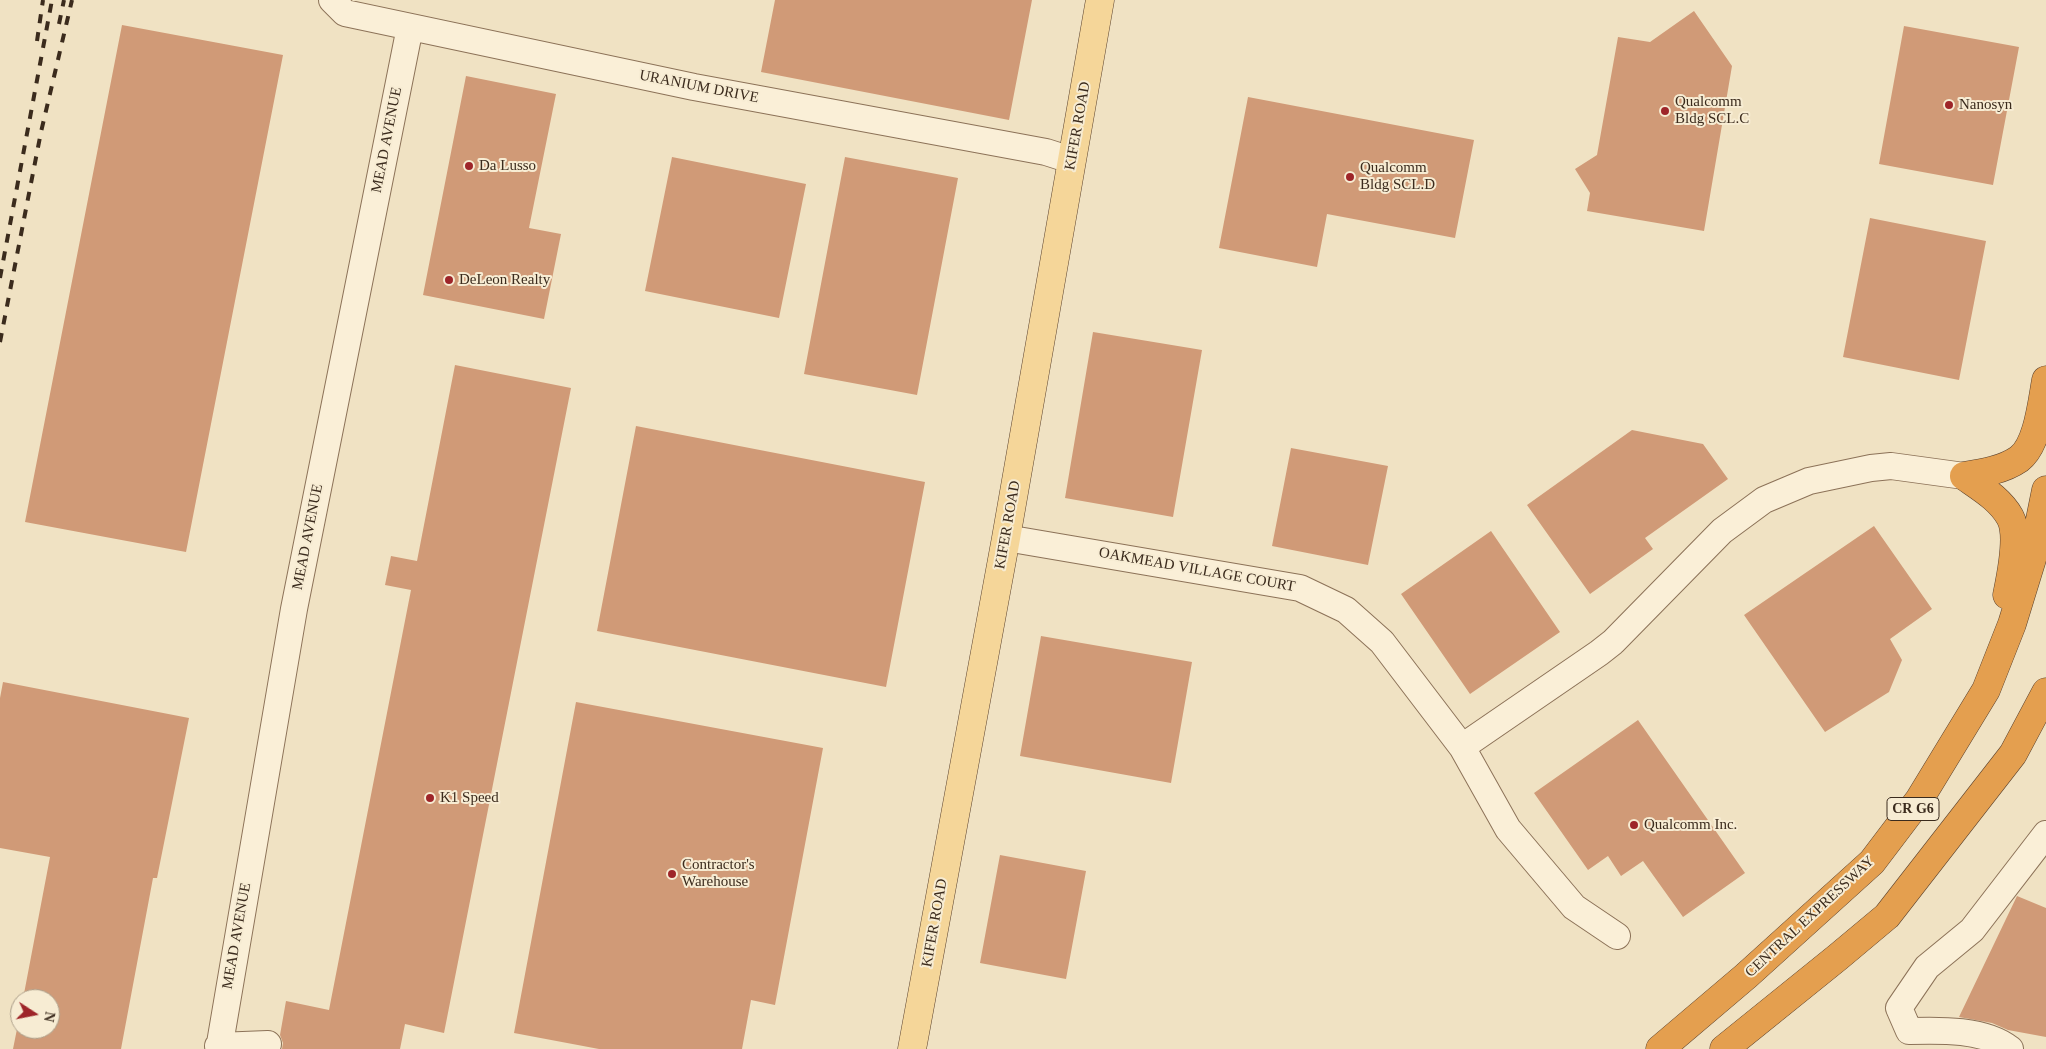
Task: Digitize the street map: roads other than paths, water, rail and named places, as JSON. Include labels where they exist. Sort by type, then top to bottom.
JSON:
[{"type":"highway","points":[[1964,476],[1991,471],[2020,458],[2032,442],[2046,380]]},
{"type":"highway","points":[[1919,800],[2002,624],[2011,574],[2014,541],[2011,519],[1988,492],[1964,476]]},
{"type":"highway","name":"CENTRAL EXPRESSWAY","points":[[1660,1049],[1739,982],[1872,862],[1919,800],[1986,690],[2012,624],[2032,559],[2046,490]]},
{"type":"highway","name":"CR G6","points":[[1724,1049],[1887,916],[2012,754],[2046,692]]},
{"type":"main road","name":"KIFER ROAD","points":[[912,1049],[1006,538],[1100,0]]},
{"type":"street","name":"URANIUM DRIVE","points":[[332,0],[345,13],[694,87],[1036,150],[1071,160]]},
{"type":"street","name":"MEAD AVENUE","points":[[218,1047],[294,609],[410,27]]},
{"type":"street","points":[[1462,747],[1599,654],[1722,531],[1764,500],[1809,481],[1871,468],[1891,466],[1964,476]]},
{"type":"street","name":"OAKMEAD VILLAGE COURT","points":[[1006,538],[1300,588],[1346,610],[1382,642],[1462,747],[1508,829],[1574,907],[1617,936]]},
{"type":"street","points":[[2010,1049],[1994,1038],[1942,1030],[1909,1031],[1899,1008],[1927,967],[1972,930],[2046,834]]},
{"type":"street","points":[[218,1047],[268,1044]]},
{"type":"railway","points":[[37,41],[43,0]]},
{"type":"railway","points":[[0,278],[52,0]]},
{"type":"railway","points":[[59,24],[64,0]]},
{"type":"railway","points":[[0,342],[41,132],[72,0]]},
{"type":"place","name":"Nanosyn","points":[[1949,105]]},
{"type":"place","name":"Qualcomm Bldg SCL.C","points":[[1665,111]]},
{"type":"place","name":"Da Lusso","points":[[469,166]]},
{"type":"place","name":"Qualcomm Bldg SCL.D","points":[[1350,177]]},
{"type":"place","name":"DeLeon Realty","points":[[449,280]]},
{"type":"place","name":"K1 Speed","points":[[430,798]]},
{"type":"place","name":"Qualcomm Inc.","points":[[1634,825]]},
{"type":"place","name":"Contractor's Warehouse","points":[[672,874]]}]
